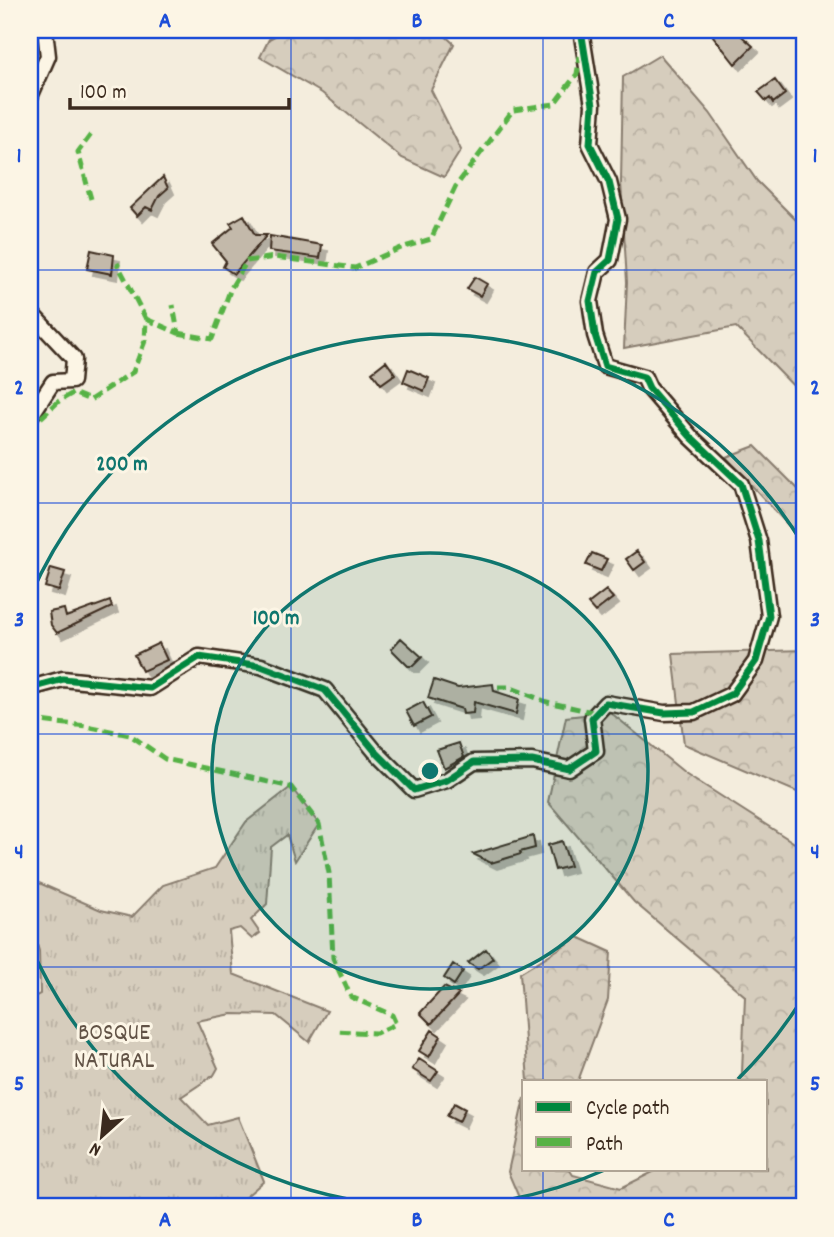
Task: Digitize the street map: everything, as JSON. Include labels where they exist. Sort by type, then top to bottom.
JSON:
[{"type":"street","points":[[30,97],[48,56],[45,30]]},
{"type":"street","points":[[30,688],[63,679],[150,688],[199,657],[261,666],[325,690],[375,751],[414,790],[447,780],[474,762],[532,761],[569,769],[596,751],[592,718],[606,703],[664,713],[694,712],[732,694],[756,661],[769,616],[759,541],[741,484],[690,436],[649,388],[644,377],[605,366],[595,335],[590,301],[597,272],[610,260],[618,219],[609,181],[590,144],[593,105],[581,30]]},
{"type":"street","points":[[30,312],[74,359],[72,381],[53,382],[30,417]]},
{"type":"green space","points":[[439,30],[454,44],[431,90],[461,150],[444,177],[402,158],[322,93],[260,57],[269,39],[284,31]]},
{"type":"green space","points":[[660,55],[710,113],[757,181],[804,228],[804,397],[736,327],[624,348],[627,282],[621,182],[623,77]]},
{"type":"green space","points":[[755,446],[804,495],[804,543],[726,457]]},
{"type":"green space","points":[[804,650],[804,795],[684,744],[673,654]]},
{"type":"green space","points":[[610,712],[685,773],[804,849],[804,1207],[523,1207],[508,1172],[522,1107],[522,1170],[570,1170],[573,1175],[621,1188],[657,1170],[768,1170],[768,1080],[738,1080],[742,1073],[745,996],[634,902],[548,802],[566,717]]},
{"type":"green space","name":"BOSQUE NATURAL","points":[[291,787],[319,824],[295,861],[287,835],[271,847],[267,904],[251,920],[260,933],[252,939],[240,928],[229,931],[233,974],[327,1011],[309,1042],[276,1015],[232,1014],[197,1021],[218,1068],[214,1075],[181,1097],[208,1125],[238,1117],[264,1181],[234,1207],[30,1207],[30,999],[40,994],[39,951],[30,922],[30,879],[101,910],[132,917],[163,885],[215,868],[246,822]]},
{"type":"green space","points":[[578,937],[611,952],[608,1000],[578,1080],[528,1080],[520,973]]},
{"type":"building","points":[[718,30],[735,30],[753,46],[735,64],[713,36]]},
{"type":"building","points":[[775,80],[785,94],[773,103],[770,98],[766,101],[758,92]]},
{"type":"building","points":[[163,177],[168,188],[159,196],[152,210],[146,207],[137,216],[130,208]]},
{"type":"building","points":[[244,215],[255,235],[267,235],[234,274],[223,267],[226,261],[212,244],[233,227],[230,223]]},
{"type":"building","points":[[270,236],[322,245],[320,258],[269,251]]},
{"type":"building","points":[[91,250],[114,255],[112,274],[87,269]]},
{"type":"building","points":[[475,277],[487,284],[480,296],[467,289]]},
{"type":"building","points":[[386,361],[395,374],[381,384],[372,372]]},
{"type":"building","points":[[408,369],[429,378],[424,391],[403,382]]},
{"type":"building","points":[[637,551],[645,562],[634,570],[626,559]]},
{"type":"building","points":[[592,553],[607,559],[601,571],[586,565]]},
{"type":"building","points":[[51,568],[65,572],[59,591],[45,587]]},
{"type":"building","points":[[606,590],[613,598],[595,612],[588,604]]},
{"type":"building","points":[[110,601],[112,607],[57,633],[51,625],[49,612],[64,609],[66,617]]},
{"type":"building","points":[[401,638],[422,657],[413,666],[408,666],[391,649]]},
{"type":"building","points":[[159,643],[167,660],[142,671],[134,655]]},
{"type":"building","points":[[434,680],[458,688],[493,684],[494,691],[519,699],[516,714],[474,702],[473,713],[463,714],[462,709],[428,698]]},
{"type":"building","points":[[423,702],[431,717],[414,726],[406,711]]},
{"type":"building","points":[[459,743],[464,757],[444,768],[437,750]]},
{"type":"building","points":[[533,836],[535,848],[491,863],[473,854]]},
{"type":"building","points":[[562,841],[570,866],[555,870],[548,845]]},
{"type":"building","points":[[486,949],[493,958],[478,969],[468,963]]},
{"type":"building","points":[[453,964],[463,971],[454,985],[444,978]]},
{"type":"building","points":[[444,987],[459,994],[431,1024],[420,1013]]},
{"type":"building","points":[[432,1030],[441,1036],[429,1057],[419,1051]]},
{"type":"building","points":[[419,1059],[438,1071],[431,1081],[412,1069]]},
{"type":"building","points":[[454,1103],[465,1109],[459,1122],[447,1116]]},
{"type":"marked path","points":[[178,333],[212,339],[231,288],[247,261],[275,257],[355,268],[401,248],[431,239],[456,186],[513,110],[554,104],[577,74],[580,56]]},
{"type":"marked path","points":[[91,199],[78,152],[92,133]]},
{"type":"marked path","points":[[30,428],[59,401],[73,393],[90,400],[133,372],[145,341],[146,319],[117,263]]},
{"type":"marked path","points":[[146,319],[178,333],[173,305]]},
{"type":"marked path","points":[[498,687],[509,687],[547,702],[597,713]]},
{"type":"marked path","points":[[30,720],[86,726],[130,735],[165,759],[291,787],[319,824],[329,873],[333,958],[351,997],[392,1015],[396,1024],[376,1033],[335,1031]]},
{"type":"cycle path","points":[[30,688],[63,679],[150,688],[199,657],[261,666],[325,690],[375,751],[414,790],[447,780],[474,762],[532,761],[569,769],[596,751],[592,718],[606,703],[664,713],[694,712],[732,694],[756,661],[769,616],[759,541],[741,484],[690,436],[649,388],[644,377],[605,366],[595,335],[590,301],[597,272],[610,260],[618,219],[609,182],[590,144],[593,105],[581,30]]}]
